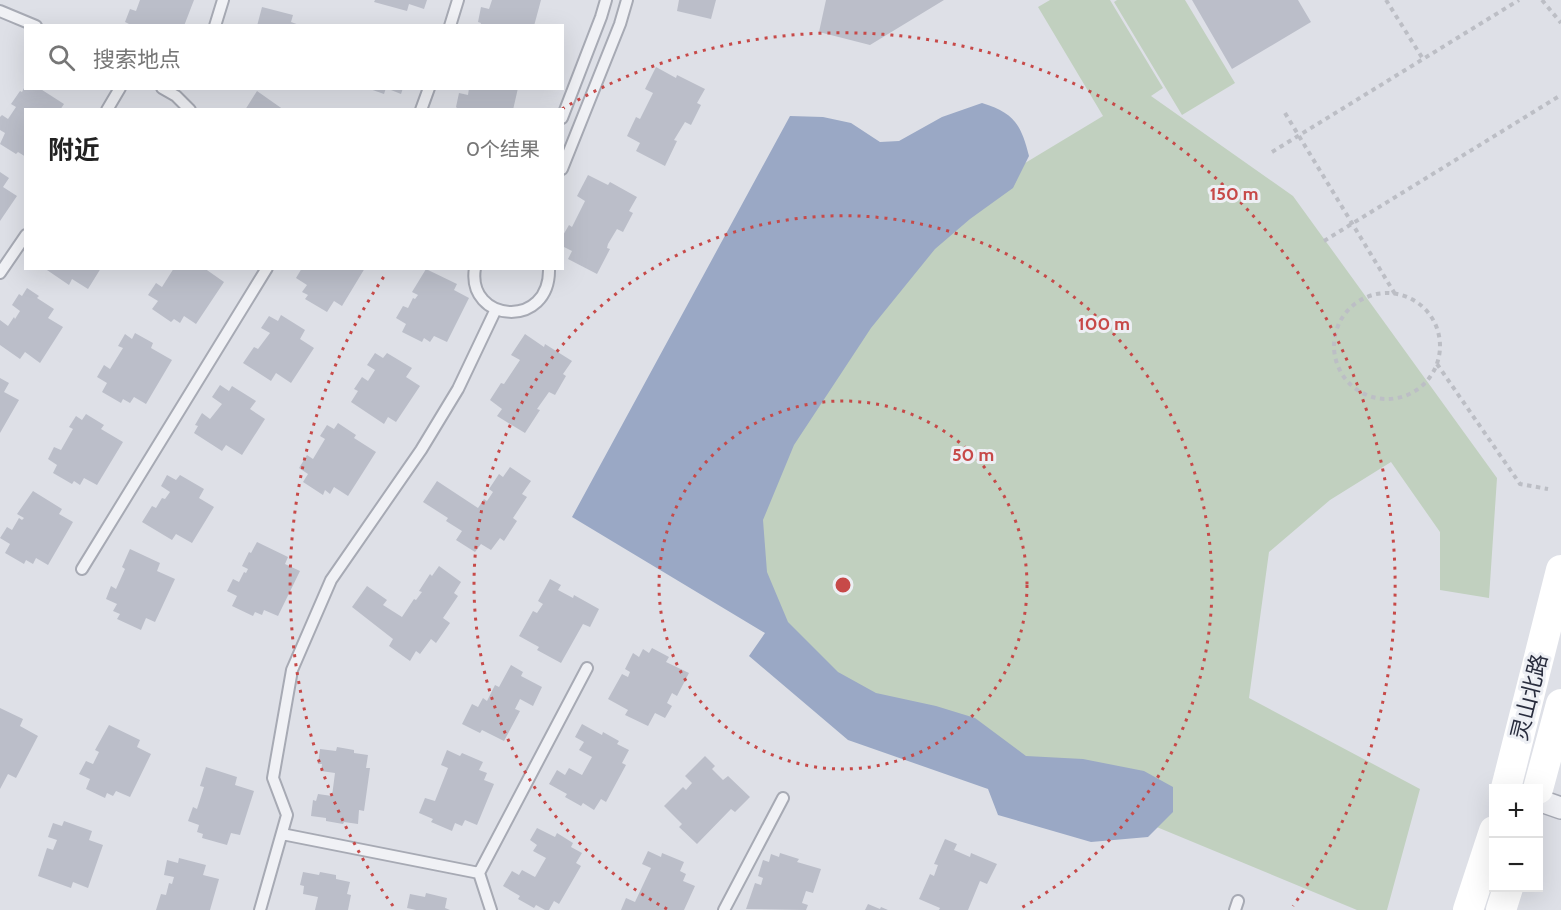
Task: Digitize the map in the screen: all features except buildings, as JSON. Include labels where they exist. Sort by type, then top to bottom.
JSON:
[{"type":"main road","name":"灵山北路","points":[[1507,784],[1561,570]]},
{"type":"main road","name":"灵山北路","points":[[1540,784],[1561,704]]},
{"type":"main road","points":[[1468,910],[1492,838]]},
{"type":"main road","points":[[1501,910],[1507,892]]},
{"type":"street","points":[[1543,801],[1561,808]]},
{"type":"lane","points":[[216,24],[223,0]]},
{"type":"lane","points":[[451,24],[458,0]]},
{"type":"lane","points":[[564,113],[606,0]]},
{"type":"lane","points":[[564,165],[620,24],[627,0]]},
{"type":"lane","points":[[0,11],[31,24]]},
{"type":"lane","points":[[108,108],[119,90]]},
{"type":"lane","points":[[422,108],[428,90]]},
{"type":"lane","points":[[178,92],[189,108]]},
{"type":"lane","points":[[0,273],[24,238]]},
{"type":"lane","points":[[82,569],[266,270]]},
{"type":"lane","points":[[475,270],[475,283],[479,294],[486,303],[507,313],[530,308],[539,301],[546,291],[549,270]]},
{"type":"lane","points":[[260,910],[287,815],[273,778],[292,670],[331,580],[421,450],[458,388],[496,309]]},
{"type":"lane","points":[[491,910],[479,873],[587,668]]},
{"type":"lane","points":[[724,910],[783,798]]},
{"type":"lane","points":[[282,834],[479,873]]},
{"type":"path","points":[[1386,0],[1423,59]]},
{"type":"path","points":[[1272,152],[1519,0]]},
{"type":"path","points":[[1542,0],[1561,23]]},
{"type":"path","points":[[1324,241],[1561,95]]},
{"type":"path","points":[[1285,113],[1396,295]]},
{"type":"path","points":[[1376,294],[1396,295],[1416,302],[1434,322],[1438,336],[1437,363],[1431,376],[1410,394],[1397,398],[1370,397],[1357,391],[1339,370],[1334,357],[1336,330],[1342,318],[1363,299],[1376,294]]},
{"type":"path","points":[[1437,363],[1520,484],[1548,489]]},
{"type":"green space","points":[[1050,0],[1110,0],[1163,88],[1151,96],[1293,196],[1497,478],[1489,598],[1440,590],[1440,532],[1391,462],[1330,500],[1269,552],[1249,698],[1420,789],[1387,910],[1357,910],[889,716],[799,650],[753,549],[766,480],[869,307],[977,192],[1103,116],[1038,7]]},
{"type":"green space","points":[[1117,0],[1185,0],[1235,83],[1182,115],[1114,2]]},
{"type":"water","points":[[982,103],[1002,111],[1014,121],[1023,136],[1029,156],[1013,188],[970,219],[935,249],[871,328],[794,445],[763,520],[767,572],[788,622],[838,672],[876,693],[936,706],[975,718],[1026,756],[1083,759],[1144,771],[1173,787],[1173,812],[1148,837],[1091,842],[998,815],[988,789],[848,740],[749,656],[765,633],[572,517],[790,116],[823,117],[851,123],[880,142],[899,141],[942,117]]}]
